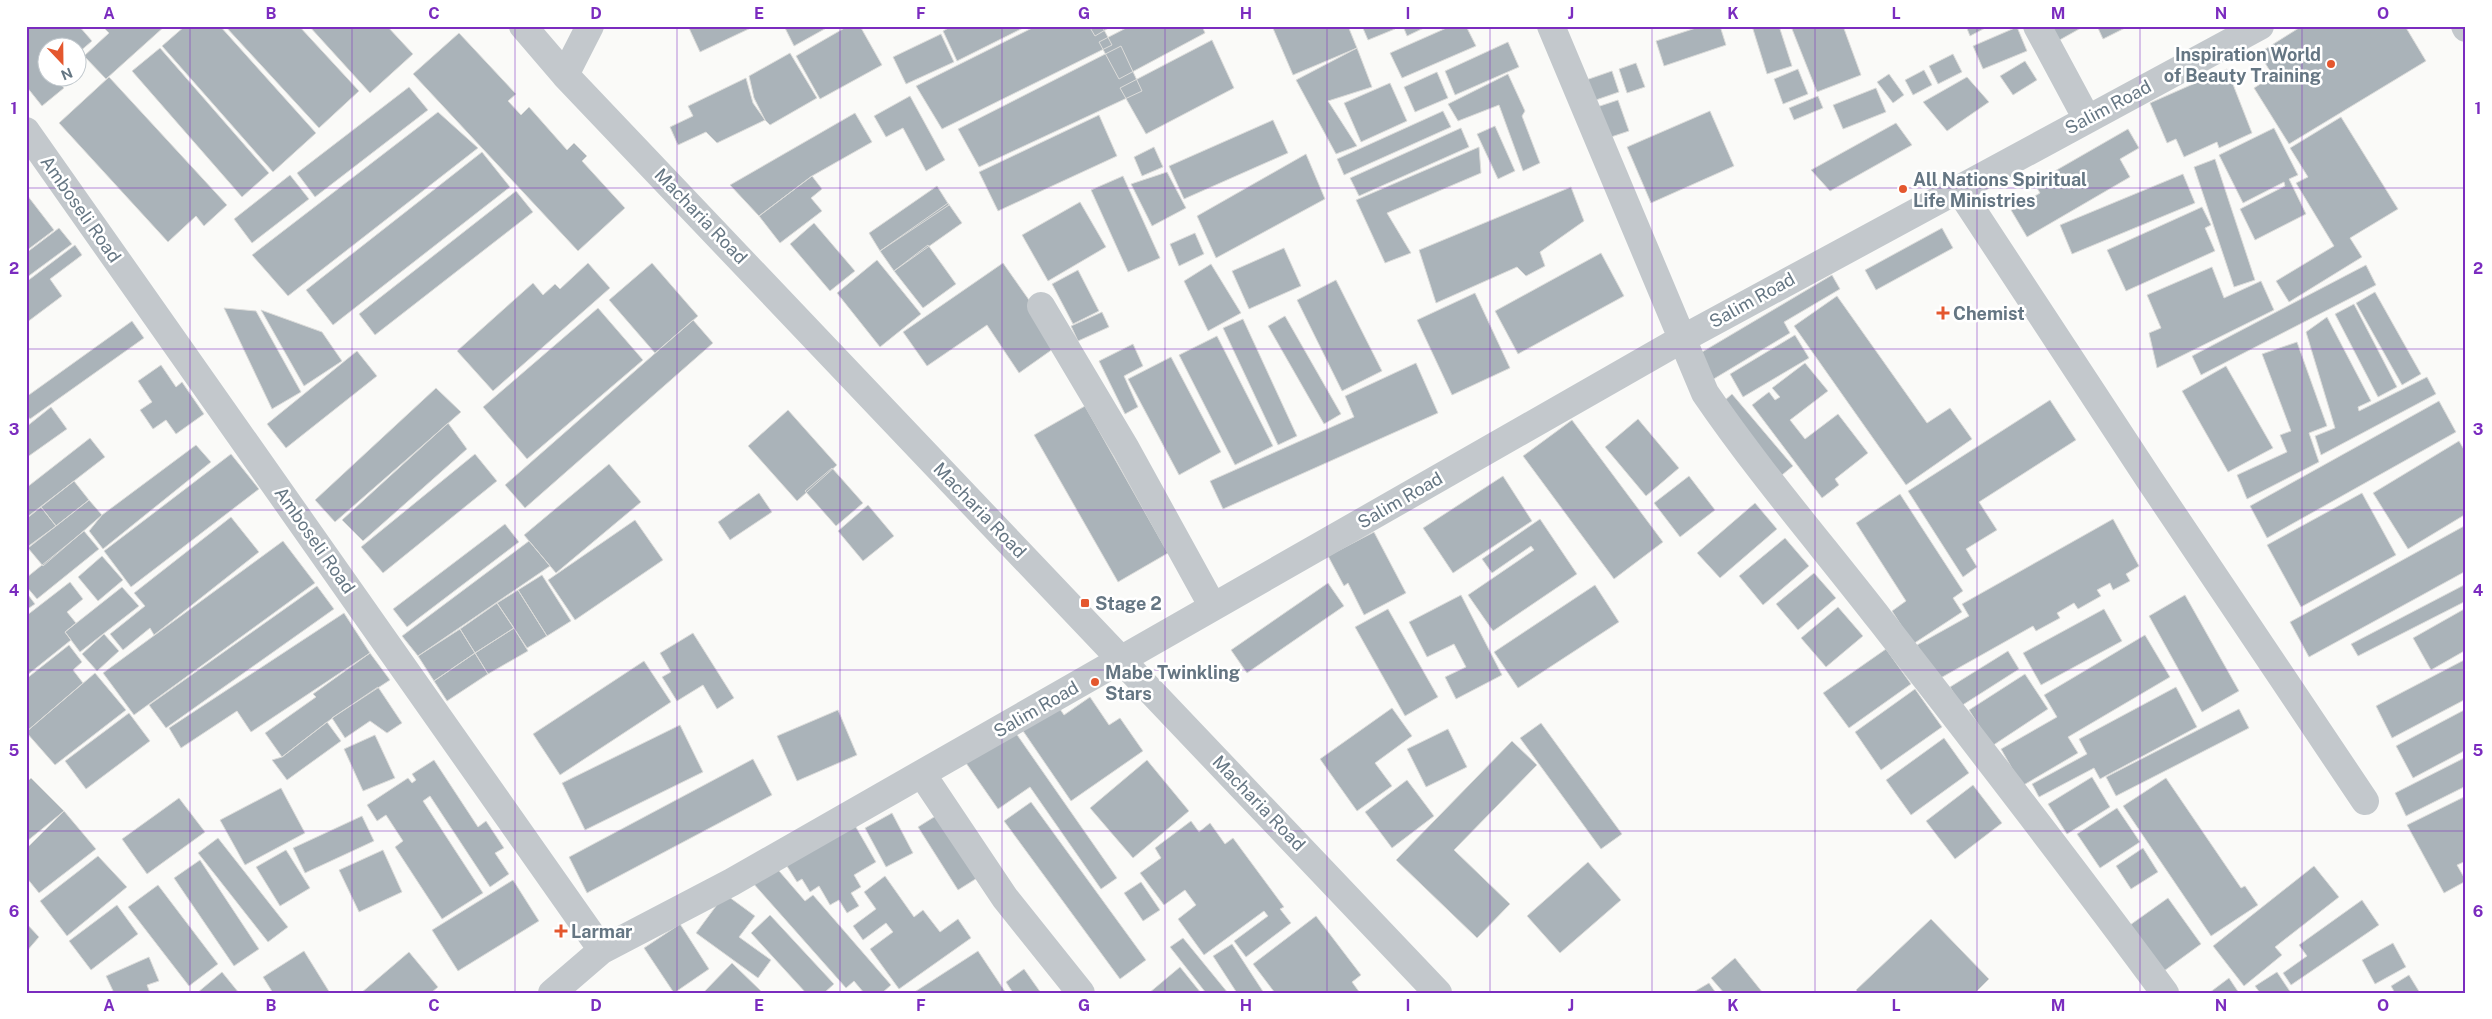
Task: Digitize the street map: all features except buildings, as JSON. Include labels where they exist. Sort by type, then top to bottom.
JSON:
[{"type":"street","name":"Macharia Road","points":[[523,26],[565,74],[1438,993]]},
{"type":"street","points":[[565,74],[590,26]]},
{"type":"street","points":[[1551,26],[1704,393],[1734,436],[2060,851],[2165,993]]},
{"type":"street","points":[[2037,26],[2088,118]]},
{"type":"street","name":"Salim Road","points":[[552,993],[602,950],[732,882],[1682,339],[2260,26]]},
{"type":"street","name":"Amboseli Road","points":[[26,131],[602,950]]},
{"type":"street","points":[[1958,188],[2365,800]]},
{"type":"street","points":[[1042,306],[1126,449],[1213,607]]},
{"type":"street","points":[[922,774],[1005,898],[1082,993]]},
{"type":"place","name":"Inspiration World of Beauty Training","points":[[2331,64]]},
{"type":"place","name":"All Nations Spiritual Life Ministries","points":[[1903,189]]},
{"type":"place","name":"Chemist","points":[[1943,313]]},
{"type":"place","name":"Stage 2","points":[[1085,603]]},
{"type":"place","name":"Mabe Twinkling Stars","points":[[1095,682]]},
{"type":"place","name":"Larmar","points":[[561,931]]}]
